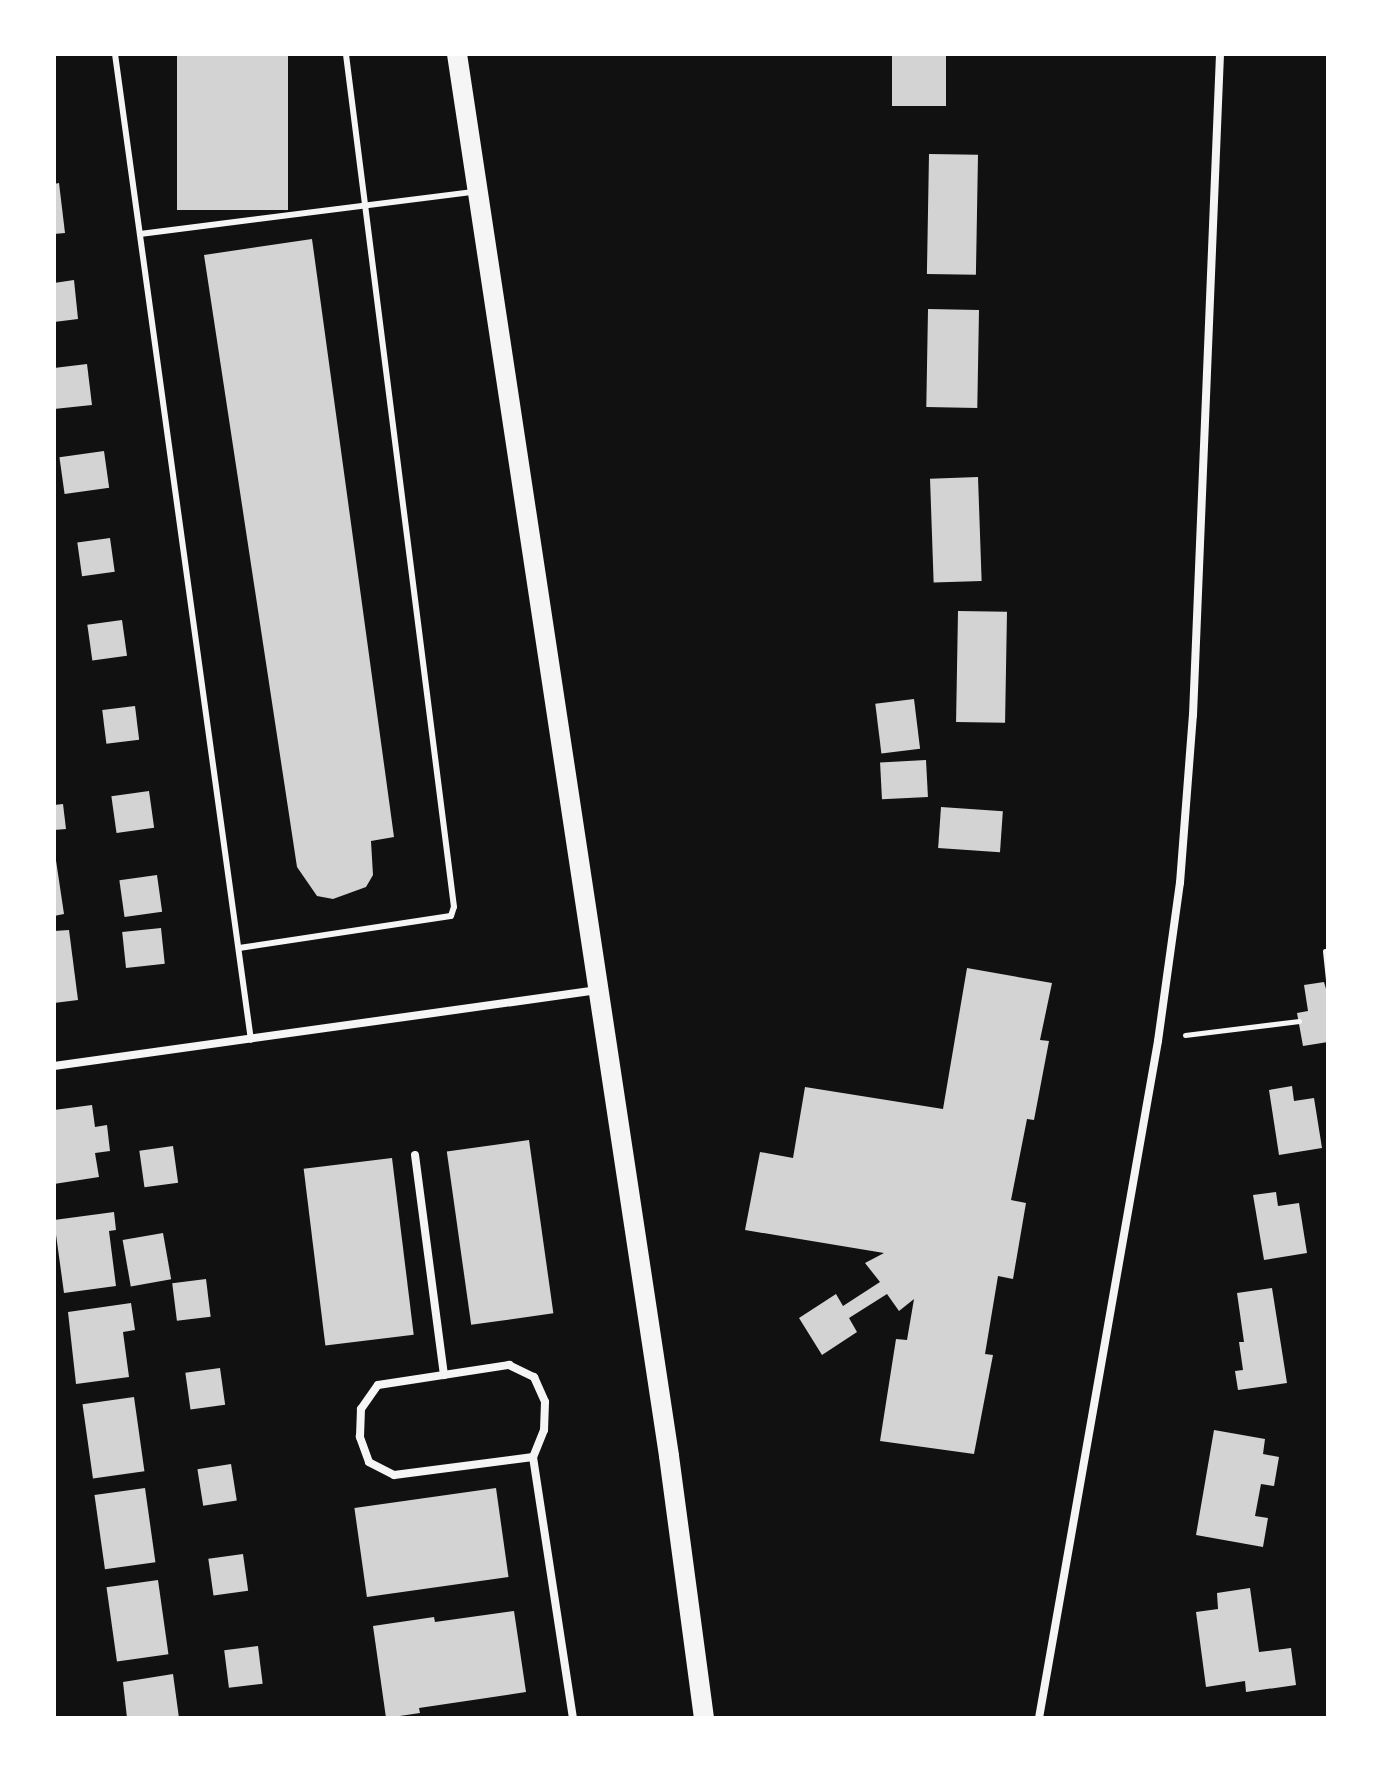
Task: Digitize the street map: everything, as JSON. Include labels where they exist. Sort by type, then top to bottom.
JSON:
[{"type":"main road","points":[[457,54],[669,1456],[704,1718]]},
{"type":"street","points":[[1039,1718],[1156,1053],[1180,883],[1194,700],[1220,54]]},
{"type":"street","points":[[54,1066],[598,990]]},
{"type":"street","points":[[415,1155],[444,1375]]},
{"type":"street","points":[[533,1457],[394,1475],[369,1462],[360,1437],[361,1409],[378,1385],[509,1365],[534,1377],[545,1402],[544,1430],[533,1457],[573,1718]]},
{"type":"lane","points":[[115,54],[251,1040]]},
{"type":"lane","points":[[239,948],[451,916],[454,907],[346,54]]},
{"type":"lane","points":[[140,234],[476,191]]},
{"type":"path","points":[[1325,951],[1328,981]]},
{"type":"path","points":[[1185,1035],[1299,1021]]},
{"type":"building","points":[[177,54],[288,54],[288,210],[177,210]]},
{"type":"building","points":[[892,54],[946,54],[946,106],[892,106]]},
{"type":"building","points":[[929,154],[978,155],[976,275],[927,274]]},
{"type":"building","points":[[59,183],[65,233],[54,234],[54,184]]},
{"type":"building","points":[[312,239],[394,837],[371,841],[373,875],[366,887],[333,899],[317,896],[297,867],[204,255]]},
{"type":"building","points":[[74,280],[78,319],[54,322],[54,283]]},
{"type":"building","points":[[928,309],[979,310],[977,408],[926,407]]},
{"type":"building","points":[[87,364],[92,405],[54,409],[54,368]]},
{"type":"building","points":[[104,451],[109,488],[65,494],[59,457]]},
{"type":"building","points":[[978,477],[982,581],[934,583],[930,479]]},
{"type":"building","points":[[110,538],[115,572],[82,576],[77,543]]},
{"type":"building","points":[[958,611],[1007,612],[1005,723],[956,722]]},
{"type":"building","points":[[122,620],[127,656],[92,661],[87,625]]},
{"type":"building","points":[[914,699],[920,749],[881,753],[875,704]]},
{"type":"building","points":[[135,706],[139,740],[106,744],[102,710]]},
{"type":"building","points":[[926,760],[928,797],[882,799],[880,762]]},
{"type":"building","points":[[149,791],[154,828],[117,833],[111,796]]},
{"type":"building","points":[[63,804],[66,829],[54,830],[54,805]]},
{"type":"building","points":[[941,807],[1003,811],[1000,852],[938,848]]},
{"type":"building","points":[[54,847],[64,914],[54,916]]},
{"type":"building","points":[[157,875],[162,912],[125,917],[119,880]]},
{"type":"building","points":[[161,928],[165,964],[126,968],[122,932]]},
{"type":"building","points":[[69,930],[78,1000],[54,1003],[54,931]]},
{"type":"building","points":[[967,968],[1052,983],[1040,1040],[1049,1041],[1034,1120],[1027,1119],[1011,1200],[1026,1203],[1013,1279],[998,1276],[985,1354],[993,1355],[974,1454],[880,1441],[896,1339],[907,1340],[914,1299],[899,1311],[887,1294],[849,1318],[857,1332],[822,1355],[799,1318],[836,1294],[843,1306],[880,1282],[865,1263],[884,1253],[745,1230],[760,1152],[793,1158],[805,1087],[943,1109]]},
{"type":"building","points":[[1324,982],[1328,996],[1328,1042],[1303,1046],[1297,1013],[1308,1011],[1304,985]]},
{"type":"building","points":[[1292,1086],[1294,1101],[1314,1098],[1322,1148],[1279,1155],[1269,1090]]},
{"type":"building","points":[[92,1105],[95,1127],[107,1125],[110,1151],[95,1153],[99,1177],[54,1184],[54,1110]]},
{"type":"building","points":[[529,1140],[553,1313],[471,1325],[447,1152]]},
{"type":"building","points":[[173,1146],[178,1183],[144,1187],[139,1151]]},
{"type":"building","points":[[392,1158],[414,1335],[325,1346],[304,1169]]},
{"type":"building","points":[[1276,1192],[1278,1206],[1299,1203],[1307,1253],[1264,1260],[1253,1195]]},
{"type":"building","points":[[114,1212],[116,1230],[109,1231],[116,1286],[64,1293],[54,1220]]},
{"type":"building","points":[[163,1233],[171,1279],[131,1286],[123,1240]]},
{"type":"building","points":[[206,1279],[211,1317],[177,1321],[172,1283]]},
{"type":"building","points":[[1272,1288],[1287,1383],[1238,1390],[1235,1371],[1243,1370],[1239,1342],[1244,1342],[1237,1293]]},
{"type":"building","points":[[131,1303],[135,1330],[123,1332],[129,1377],[76,1384],[68,1312]]},
{"type":"building","points":[[220,1368],[225,1405],[190,1410],[185,1373]]},
{"type":"building","points":[[134,1397],[144,1471],[93,1479],[83,1404]]},
{"type":"building","points":[[1214,1430],[1265,1439],[1263,1454],[1279,1457],[1274,1486],[1261,1484],[1255,1516],[1268,1518],[1263,1547],[1196,1535]]},
{"type":"building","points":[[231,1464],[237,1501],[203,1506],[197,1469]]},
{"type":"building","points":[[145,1488],[155,1562],[105,1569],[94,1495]]},
{"type":"building","points":[[496,1488],[509,1577],[367,1597],[354,1508]]},
{"type":"building","points":[[243,1554],[248,1591],[213,1596],[208,1559]]},
{"type":"building","points":[[158,1580],[168,1654],[117,1662],[107,1587]]},
{"type":"building","points":[[1250,1588],[1259,1652],[1291,1648],[1296,1685],[1246,1692],[1245,1681],[1206,1687],[1196,1612],[1218,1609],[1217,1593]]},
{"type":"building","points":[[514,1611],[526,1692],[419,1708],[420,1713],[386,1718],[373,1626],[434,1617],[435,1622]]},
{"type":"building","points":[[258,1646],[263,1684],[229,1688],[224,1650]]},
{"type":"building","points":[[173,1674],[179,1718],[127,1718],[123,1682]]}]
